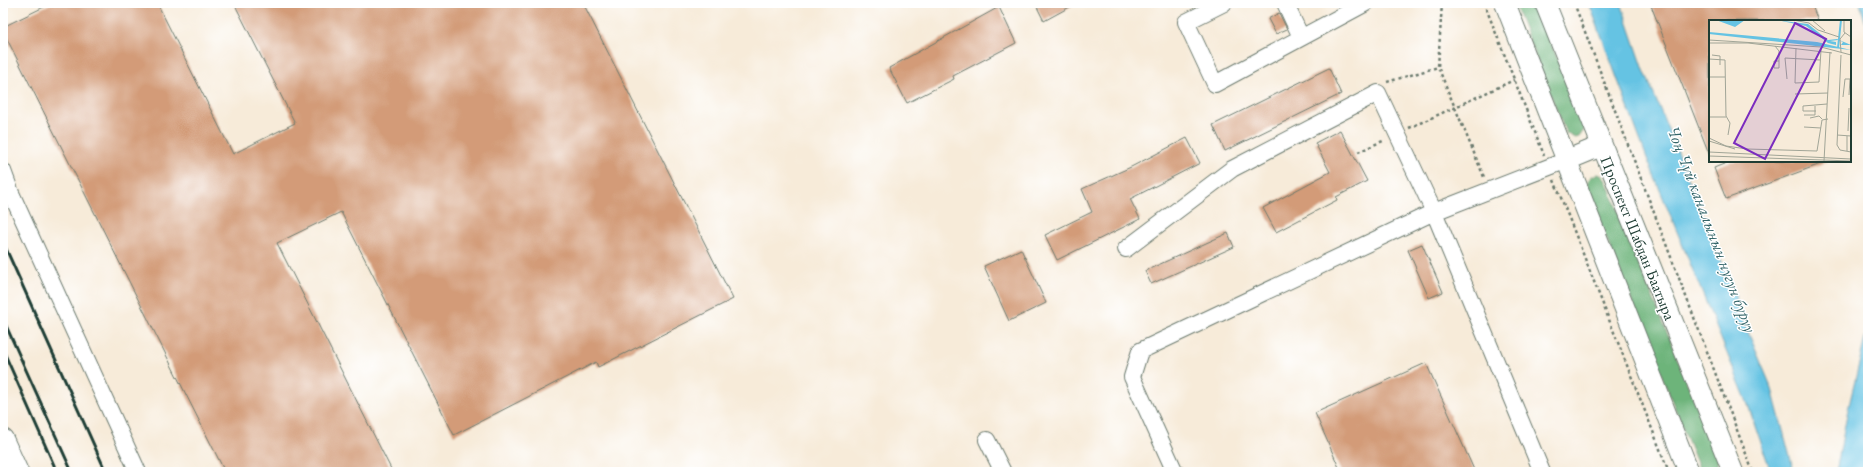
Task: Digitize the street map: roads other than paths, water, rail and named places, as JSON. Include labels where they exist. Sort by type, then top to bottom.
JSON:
[{"type":"main road","points":[[1505,3],[1689,472]]},
{"type":"main road","name":"Проспект Шабдан Баатыра","points":[[1545,3],[1601,146],[1733,472]]},
{"type":"main road","points":[[1566,160],[1601,146]]},
{"type":"main road","points":[[3,439],[18,472]]},
{"type":"lane","points":[[1224,3],[1186,22],[1215,84],[1366,3]]},
{"type":"lane","points":[[1285,3],[1301,37]]},
{"type":"lane","points":[[1126,249],[1232,169],[1378,93],[1434,212],[1542,472]]},
{"type":"lane","points":[[1175,472],[1132,377],[1140,351],[1434,212],[1566,160]]},
{"type":"lane","points":[[3,171],[11,193],[138,472]]},
{"type":"lane","points":[[987,440],[1003,472]]},
{"type":"water","points":[[1589,3],[1621,3],[1644,70],[1733,289],[1743,320],[1772,389],[1794,472],[1771,472],[1747,402],[1648,161]]},
{"type":"water","points":[[1860,3],[1868,3],[1868,32]]},
{"type":"water","points":[[1868,326],[1868,472],[1836,472],[1847,414]]},
{"type":"railway","points":[[3,242],[106,472]]},
{"type":"railway","points":[[3,319],[72,472]]},
{"type":"railway","points":[[3,350],[57,472]]},
{"type":"water label","name":"Чоң Чүй каналынын нугун буруу","points":[[1712,229]]}]
